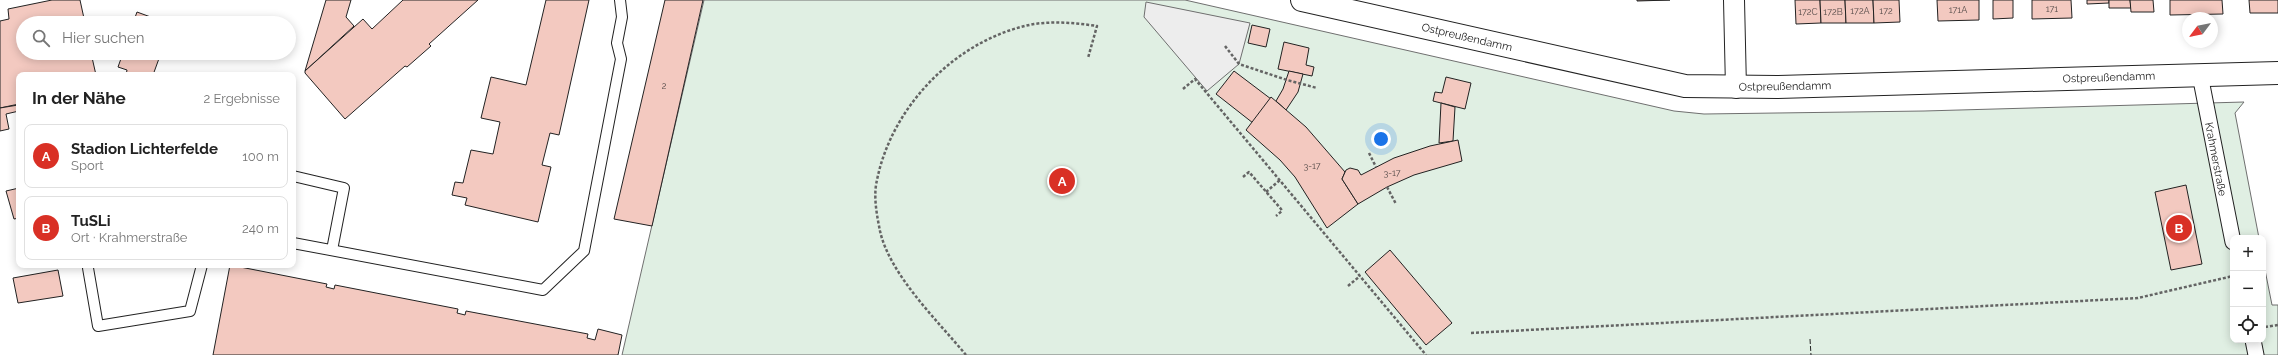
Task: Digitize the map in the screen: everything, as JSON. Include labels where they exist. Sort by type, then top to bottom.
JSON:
[{"type":"street","name":"Ostpreußendamm","points":[[1302,0],[1678,85],[1736,88],[2278,73]]},
{"type":"street","points":[[1734,0],[1736,88]]},
{"type":"street","name":"Krahmerstraße","points":[[2200,75],[2232,235]]},
{"type":"street","points":[[2253,343],[2256,355]]},
{"type":"lane","points":[[296,244],[544,290],[584,251],[621,59],[617,42],[622,16],[620,0]]},
{"type":"lane","points":[[296,177],[344,188],[332,250]]},
{"type":"lane","points":[[88,268],[98,326],[190,311],[201,268]]},
{"type":"path","points":[[966,355],[899,274],[890,259],[880,233],[876,208],[876,181],[886,147],[902,119],[929,82],[956,58],[988,41],[1034,24],[1066,22],[1097,26],[1088,58]]},
{"type":"path","points":[[1224,46],[1239,64],[1317,88]]},
{"type":"path","points":[[1183,89],[1194,78],[1426,355]]},
{"type":"path","points":[[1369,153],[1376,167]]},
{"type":"path","points":[[1243,177],[1249,172],[1266,192],[1282,211],[1276,216]]},
{"type":"path","points":[[1266,192],[1280,180]]},
{"type":"path","points":[[1387,187],[1396,204]]},
{"type":"path","points":[[1348,286],[1360,276]]},
{"type":"path","points":[[1472,333],[2138,298],[2230,277]]},
{"type":"path","points":[[2266,327],[2278,325]]},
{"type":"green space","points":[[704,0],[1185,0],[1674,111],[1704,114],[1924,111],[2244,102],[2235,113],[2258,235],[2230,235],[2230,343],[2266,343],[2266,275],[2272,305],[2278,305],[2278,355],[622,355]]},
{"type":"shaded area","points":[[1146,2],[1250,23],[1239,64],[1207,91],[1144,17]]},
{"type":"building","points":[[52,0],[80,0],[83,16],[16,16],[16,60],[93,60],[95,72],[16,72],[16,105],[0,108],[0,21],[9,19],[8,9]]},
{"type":"building","points":[[326,0],[351,0],[346,17],[354,26],[305,71]]},
{"type":"building","points":[[403,0],[478,0],[429,44],[431,46],[407,67],[405,66],[345,119],[305,73],[305,71],[363,19],[372,29]]},
{"type":"building","points":[[546,0],[589,0],[559,135],[550,133],[542,165],[551,167],[538,222],[465,205],[467,198],[452,195],[455,182],[463,183],[471,150],[493,154],[500,122],[481,118],[491,77],[526,85]]},
{"type":"building","points":[[665,0],[703,0],[652,226],[614,219]]},
{"type":"building","points":[[1637,0],[1670,0],[1637,1]]},
{"type":"building","points":[[1795,0],[1820,0],[1821,23],[1796,24]]},
{"type":"building","points":[[1820,0],[1845,0],[1846,23],[1821,23]]},
{"type":"building","points":[[1845,0],[1873,0],[1874,23],[1846,23]]},
{"type":"building","points":[[1873,0],[1899,0],[1900,22],[1874,23]]},
{"type":"building","points":[[1937,0],[1979,0],[1979,20],[1938,21]]},
{"type":"building","points":[[1993,0],[2013,0],[2013,18],[1993,19]]},
{"type":"building","points":[[2032,0],[2071,0],[2072,18],[2032,19]]},
{"type":"building","points":[[2087,0],[2109,0],[2109,3],[2087,4]]},
{"type":"building","points":[[2109,0],[2130,0],[2131,8],[2109,8]]},
{"type":"building","points":[[2130,0],[2153,0],[2154,12],[2131,12]]},
{"type":"building","points":[[2170,0],[2222,0],[2223,14],[2218,14],[2218,12],[2182,12],[2182,15],[2170,15]]},
{"type":"building","points":[[2249,0],[2278,0],[2278,13],[2250,13]]},
{"type":"building","points":[[137,12],[148,16],[136,16]]},
{"type":"building","points":[[1252,25],[1270,29],[1266,47],[1248,43]]},
{"type":"building","points":[[1284,42],[1309,48],[1306,65],[1314,67],[1312,76],[1278,69]]},
{"type":"building","points":[[120,60],[158,60],[154,72],[127,72],[127,70],[118,67]]},
{"type":"building","points":[[1234,71],[1271,99],[1253,123],[1216,94]]},
{"type":"building","points":[[1289,71],[1303,74],[1298,92],[1286,110],[1276,101],[1283,89]]},
{"type":"building","points":[[1446,77],[1471,83],[1465,109],[1433,101],[1435,92],[1442,93]]},
{"type":"building","points":[[1271,97],[1306,127],[1345,172],[1342,179],[1358,204],[1327,228],[1295,177],[1280,160],[1246,130]]},
{"type":"building","points":[[1441,103],[1455,107],[1453,141],[1439,143]]},
{"type":"building","points":[[16,105],[16,112],[6,114],[9,129],[0,131],[0,108]]},
{"type":"building","points":[[1458,140],[1462,161],[1414,175],[1387,187],[1358,204],[1342,179],[1346,170],[1350,168],[1358,170],[1361,175],[1394,158],[1430,146]]},
{"type":"building","points":[[2186,185],[2202,264],[2171,270],[2155,192]]},
{"type":"building","points":[[16,189],[16,219],[14,219],[6,191]]},
{"type":"building","points":[[1390,250],[1452,323],[1426,345],[1365,272]]},
{"type":"building","points":[[229,268],[245,268],[327,284],[326,287],[334,289],[335,285],[458,309],[457,313],[465,315],[466,311],[588,334],[587,338],[595,340],[598,329],[622,335],[618,355],[213,355]]},
{"type":"building","points":[[58,270],[63,296],[18,303],[13,278]]},
{"type":"fence","points":[[1810,339],[1811,355]]},
{"type":"place","name":"Stadion Lichterfelde","points":[[1062,181]]},
{"type":"place","name":"TuSLi","points":[[2179,228]]}]
